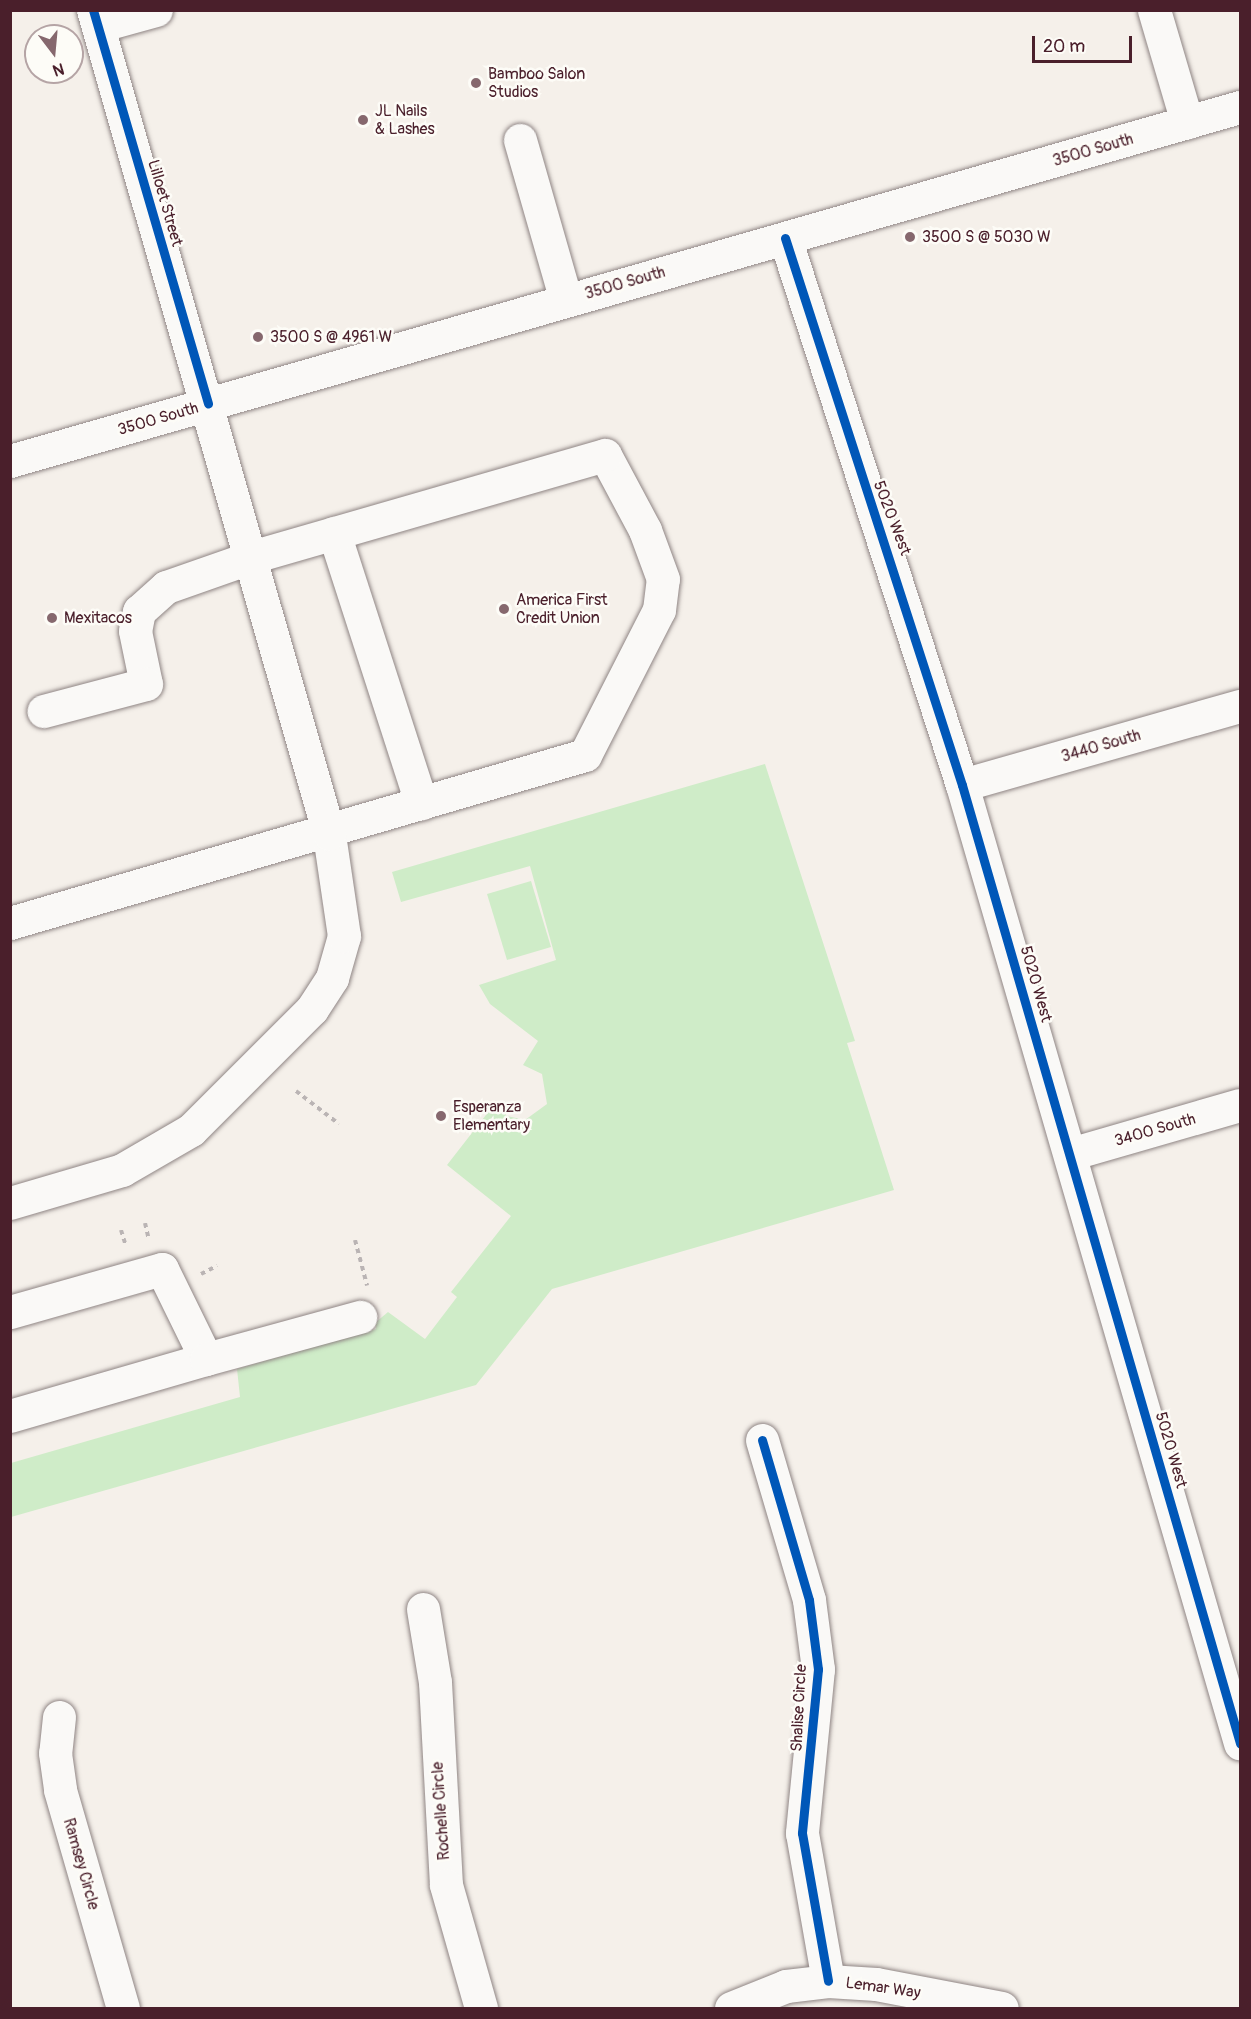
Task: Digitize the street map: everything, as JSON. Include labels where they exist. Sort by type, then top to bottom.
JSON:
[{"type":"street","points":[[95,18],[156,10]]},
{"type":"street","points":[[1154,10],[1187,122]]},
{"type":"street","name":"Lilloet Street","points":[[10,1203],[122,1170],[160,1153],[192,1130],[312,1009],[332,978],[344,936],[329,834],[249,558],[208,404],[95,18]]},
{"type":"street","name":"3500 South","points":[[10,461],[1240,107]]},
{"type":"street","points":[[520,140],[566,300]]},
{"type":"street","name":"5020 West","points":[[785,238],[846,438],[897,571],[963,786],[1240,1743]]},
{"type":"street","points":[[10,923],[329,834],[421,803],[585,755],[659,610],[663,579],[645,530],[604,455],[249,558],[166,587],[139,611],[135,631],[146,684],[44,711]]},
{"type":"street","points":[[334,533],[421,803]]},
{"type":"street","name":"3440 South","points":[[963,786],[1240,706]]},
{"type":"street","name":"3400 South","points":[[1070,1155],[1240,1105]]},
{"type":"street","points":[[10,1312],[162,1269],[206,1359]]},
{"type":"street","points":[[10,1416],[206,1359],[365,1306]]},
{"type":"street","name":"Shalise Circle","points":[[762,1440],[812,1623],[817,1718],[802,1833],[828,1981]]},
{"type":"street","name":"Rochelle Circle","points":[[423,1609],[435,1682],[447,1886],[481,2008]]},
{"type":"street","name":"Ramsey Circle","points":[[59,1717],[55,1753],[60,1790],[123,2008]]},
{"type":"street","name":"Lemar Way","points":[[731,2008],[786,1986],[828,1981],[876,1984],[1002,2008]]},
{"type":"path","points":[[296,1091],[339,1125]]},
{"type":"path","points":[[355,1240],[365,1306]]},
{"type":"green space","points":[[765,764],[855,1041],[847,1043],[894,1190],[552,1289],[476,1385],[11,1517],[11,1463],[240,1397],[237,1369],[376,1329],[375,1323],[388,1312],[425,1339],[457,1297],[451,1292],[511,1216],[447,1165],[496,1102],[507,1116],[525,1120],[547,1104],[542,1074],[523,1065],[538,1041],[490,1004],[479,985],[556,960],[530,866],[401,902],[392,872]]},
{"type":"green space","points":[[531,881],[551,947],[507,960],[487,894]]},
{"type":"cycle path","points":[[93,10],[208,404]]},
{"type":"cycle path","points":[[785,238],[962,785],[1240,1743]]},
{"type":"cycle path","points":[[762,1440],[809,1600],[818,1669],[802,1833],[828,1981]]},
{"type":"place","name":"Bamboo Salon Studios","points":[[476,83]]},
{"type":"place","name":"JL Nails & Lashes","points":[[363,120]]},
{"type":"place","name":"3500 S @ 5030 W","points":[[910,237]]},
{"type":"place","name":"3500 S @ 4961 W","points":[[258,337]]},
{"type":"place","name":"America First Credit Union","points":[[504,609]]},
{"type":"place","name":"Mexitacos","points":[[52,618]]},
{"type":"place","name":"Esperanza Elementary","points":[[441,1116]]}]
